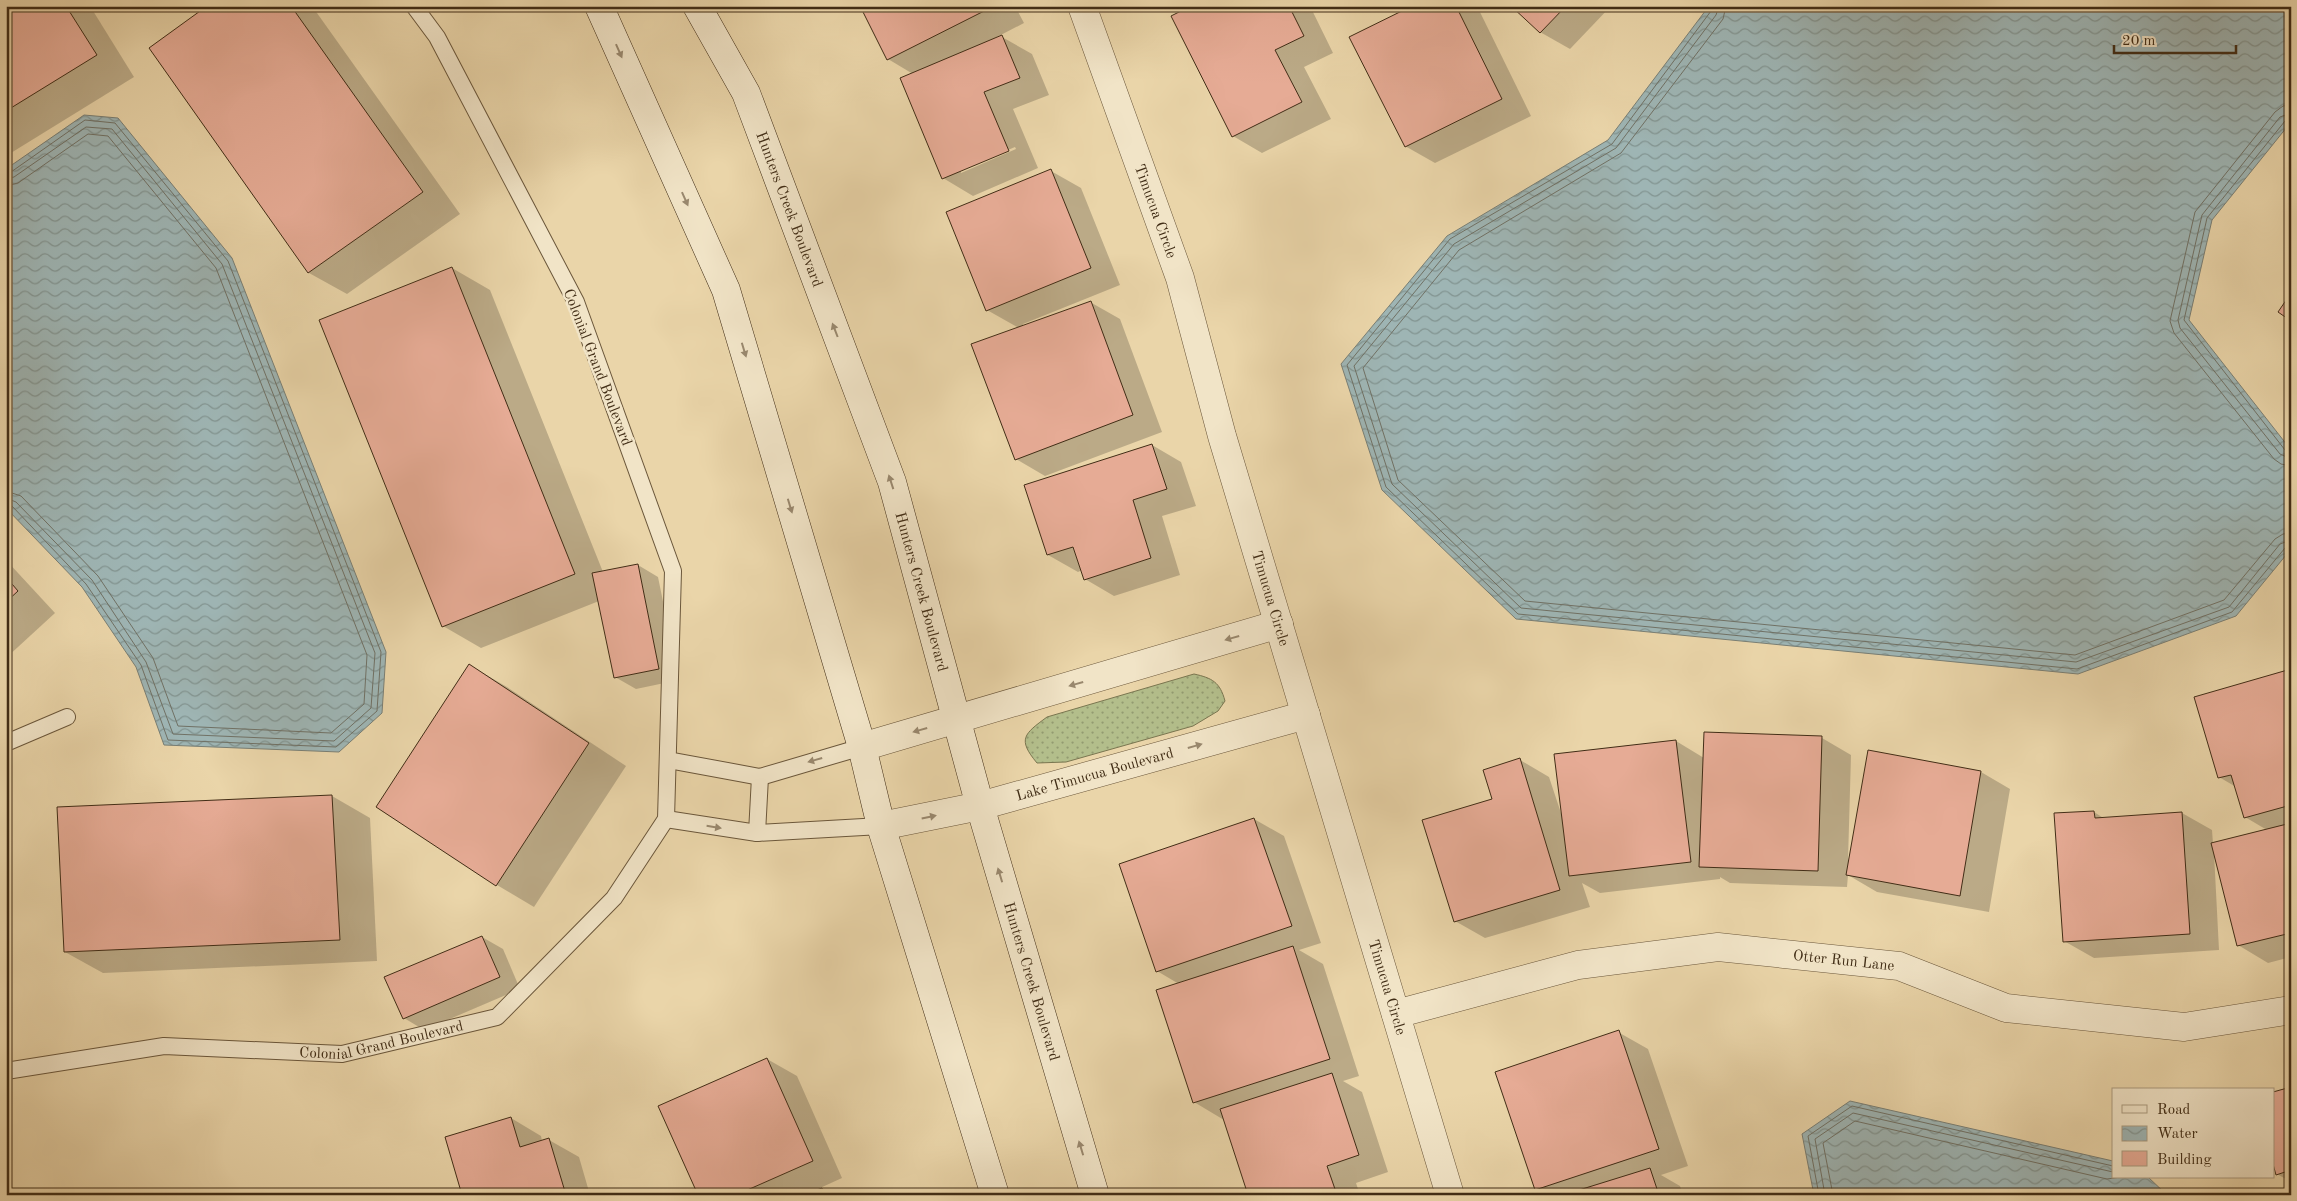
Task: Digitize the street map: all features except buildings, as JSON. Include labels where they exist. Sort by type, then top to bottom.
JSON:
[{"type":"street","points":[[599,6],[726,290],[862,747],[881,826],[995,1195]]},
{"type":"street","name":"Hunters Creek Boulevard","points":[[697,6],[746,93],[892,482],[980,806],[1095,1195]]},
{"type":"street","name":"Timucua Circle","points":[[1082,6],[1180,278],[1222,436],[1450,1195]]},
{"type":"street","points":[[862,747],[1279,624]]},
{"type":"street","name":"Lake Timucua Boulevard","points":[[881,826],[980,806],[1306,715]]},
{"type":"street","name":"Otter Run Lane","points":[[1396,1014],[1578,965],[1718,947],[1899,966],[2006,1008],[2184,1027],[2291,1010]]},
{"type":"lane","name":"Colonial Grand Boulevard","points":[[6,1071],[164,1046],[342,1054],[497,1017],[614,898],[666,819],[673,571],[576,302],[437,37],[414,6]]},
{"type":"lane","points":[[6,743],[67,717]]},
{"type":"lane","points":[[668,760],[760,777],[862,747]]},
{"type":"lane","points":[[757,833],[760,777]]},
{"type":"lane","points":[[666,819],[757,833],[881,826]]},
{"type":"green space","points":[[1194,674],[1206,677],[1218,685],[1225,701],[1218,711],[1193,726],[1066,762],[1037,763],[1027,748],[1025,742],[1028,733],[1047,717]]},
{"type":"water","points":[[1709,6],[2291,6],[2291,122],[2212,220],[2189,320],[2291,450],[2291,549],[2236,616],[2078,674],[1516,619],[1382,490],[1341,364],[1447,236],[1608,140]]},
{"type":"water","points":[[84,115],[118,118],[232,258],[386,652],[382,713],[339,752],[164,745],[136,667],[82,587],[6,508],[6,169]]},
{"type":"water","points":[[1850,1101],[2112,1161],[2112,1178],[2149,1178],[2167,1195],[1814,1195],[1802,1134]]}]
